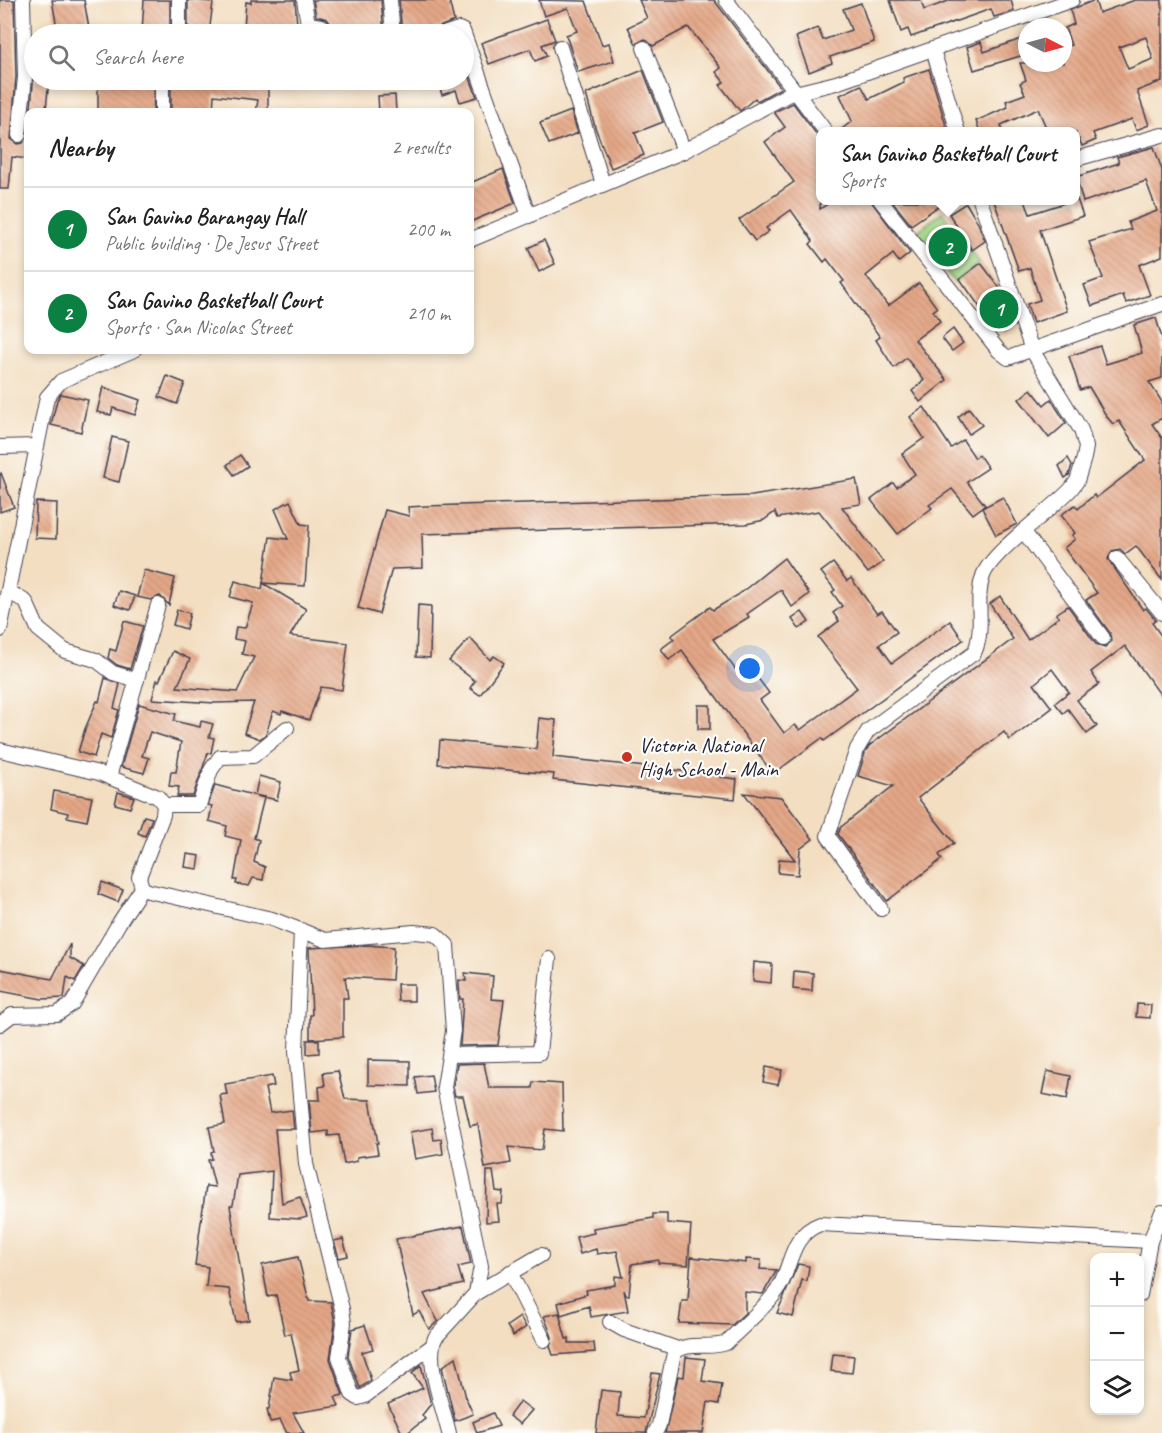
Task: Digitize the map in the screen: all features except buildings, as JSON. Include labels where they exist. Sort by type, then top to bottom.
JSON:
[{"type":"street","points":[[23,0],[24,38]]},
{"type":"street","points":[[179,0],[179,24]]},
{"type":"street","points":[[304,0],[308,24]]},
{"type":"street","points":[[390,0],[392,24]]},
{"type":"street","points":[[726,0],[822,127]]},
{"type":"street","points":[[474,238],[684,151],[795,92],[836,83],[1072,0]]},
{"type":"street","points":[[560,47],[603,184]]},
{"type":"street","points":[[644,48],[684,151]]},
{"type":"street","points":[[933,50],[956,127]]},
{"type":"street","points":[[474,62],[529,216]]},
{"type":"street","points":[[19,135],[24,87]]},
{"type":"street","points":[[162,90],[162,108]]},
{"type":"street","points":[[1080,158],[1162,135]]},
{"type":"street","points":[[883,205],[949,290],[999,351],[1008,358],[1162,304]]},
{"type":"street","points":[[881,909],[828,836],[856,749],[875,724],[974,653],[980,638],[984,572],[1024,532],[1061,500],[1077,481],[1086,447],[1078,422],[1032,350],[981,205]]},
{"type":"street","points":[[0,630],[8,591],[7,564],[43,408],[52,389],[61,381],[125,354]]},
{"type":"street","points":[[0,447],[36,446]]},
{"type":"street","points":[[1024,532],[1103,638]]},
{"type":"street","points":[[1117,558],[1162,613]]},
{"type":"street","points":[[8,591],[26,603],[38,629],[65,651],[96,660],[113,673],[136,680]]},
{"type":"street","points":[[110,777],[158,605]]},
{"type":"street","points":[[164,805],[199,805],[211,770],[220,757],[253,756],[287,728]]},
{"type":"street","points":[[0,750],[110,777],[158,797],[164,805],[163,815],[140,872],[142,888],[118,923],[72,1004],[57,1014],[12,1015],[0,1024]]},
{"type":"street","points":[[142,888],[272,919],[325,940],[414,932],[435,934],[442,938],[449,954],[453,1031],[444,1086],[481,1266],[476,1293]]},
{"type":"street","points":[[301,930],[296,1051],[306,1164],[342,1309],[344,1323],[339,1357],[352,1394],[358,1398],[365,1396],[432,1346]]},
{"type":"street","points":[[450,1055],[539,1053],[549,958]]},
{"type":"street","points":[[1144,1273],[1150,1241],[1162,1212]]},
{"type":"street","points":[[610,1322],[678,1350],[726,1342],[773,1296],[794,1248],[810,1228],[820,1224],[1150,1241]]},
{"type":"street","points":[[449,1433],[433,1366],[432,1346],[435,1338],[476,1293],[541,1255]]},
{"type":"street","points":[[510,1272],[544,1340]]},
{"type":"street","points":[[655,1433],[659,1425],[672,1358],[678,1350]]},
{"type":"green space","points":[[942,212],[980,263],[954,282],[917,232]]},
{"type":"place","name":"San Gavino Basketball Court","points":[[948,247]]},
{"type":"place","name":"San Gavino Barangay Hall","points":[[999,309]]},
{"type":"place","name":"Victoria National High School - Main","points":[[627,757]]}]
